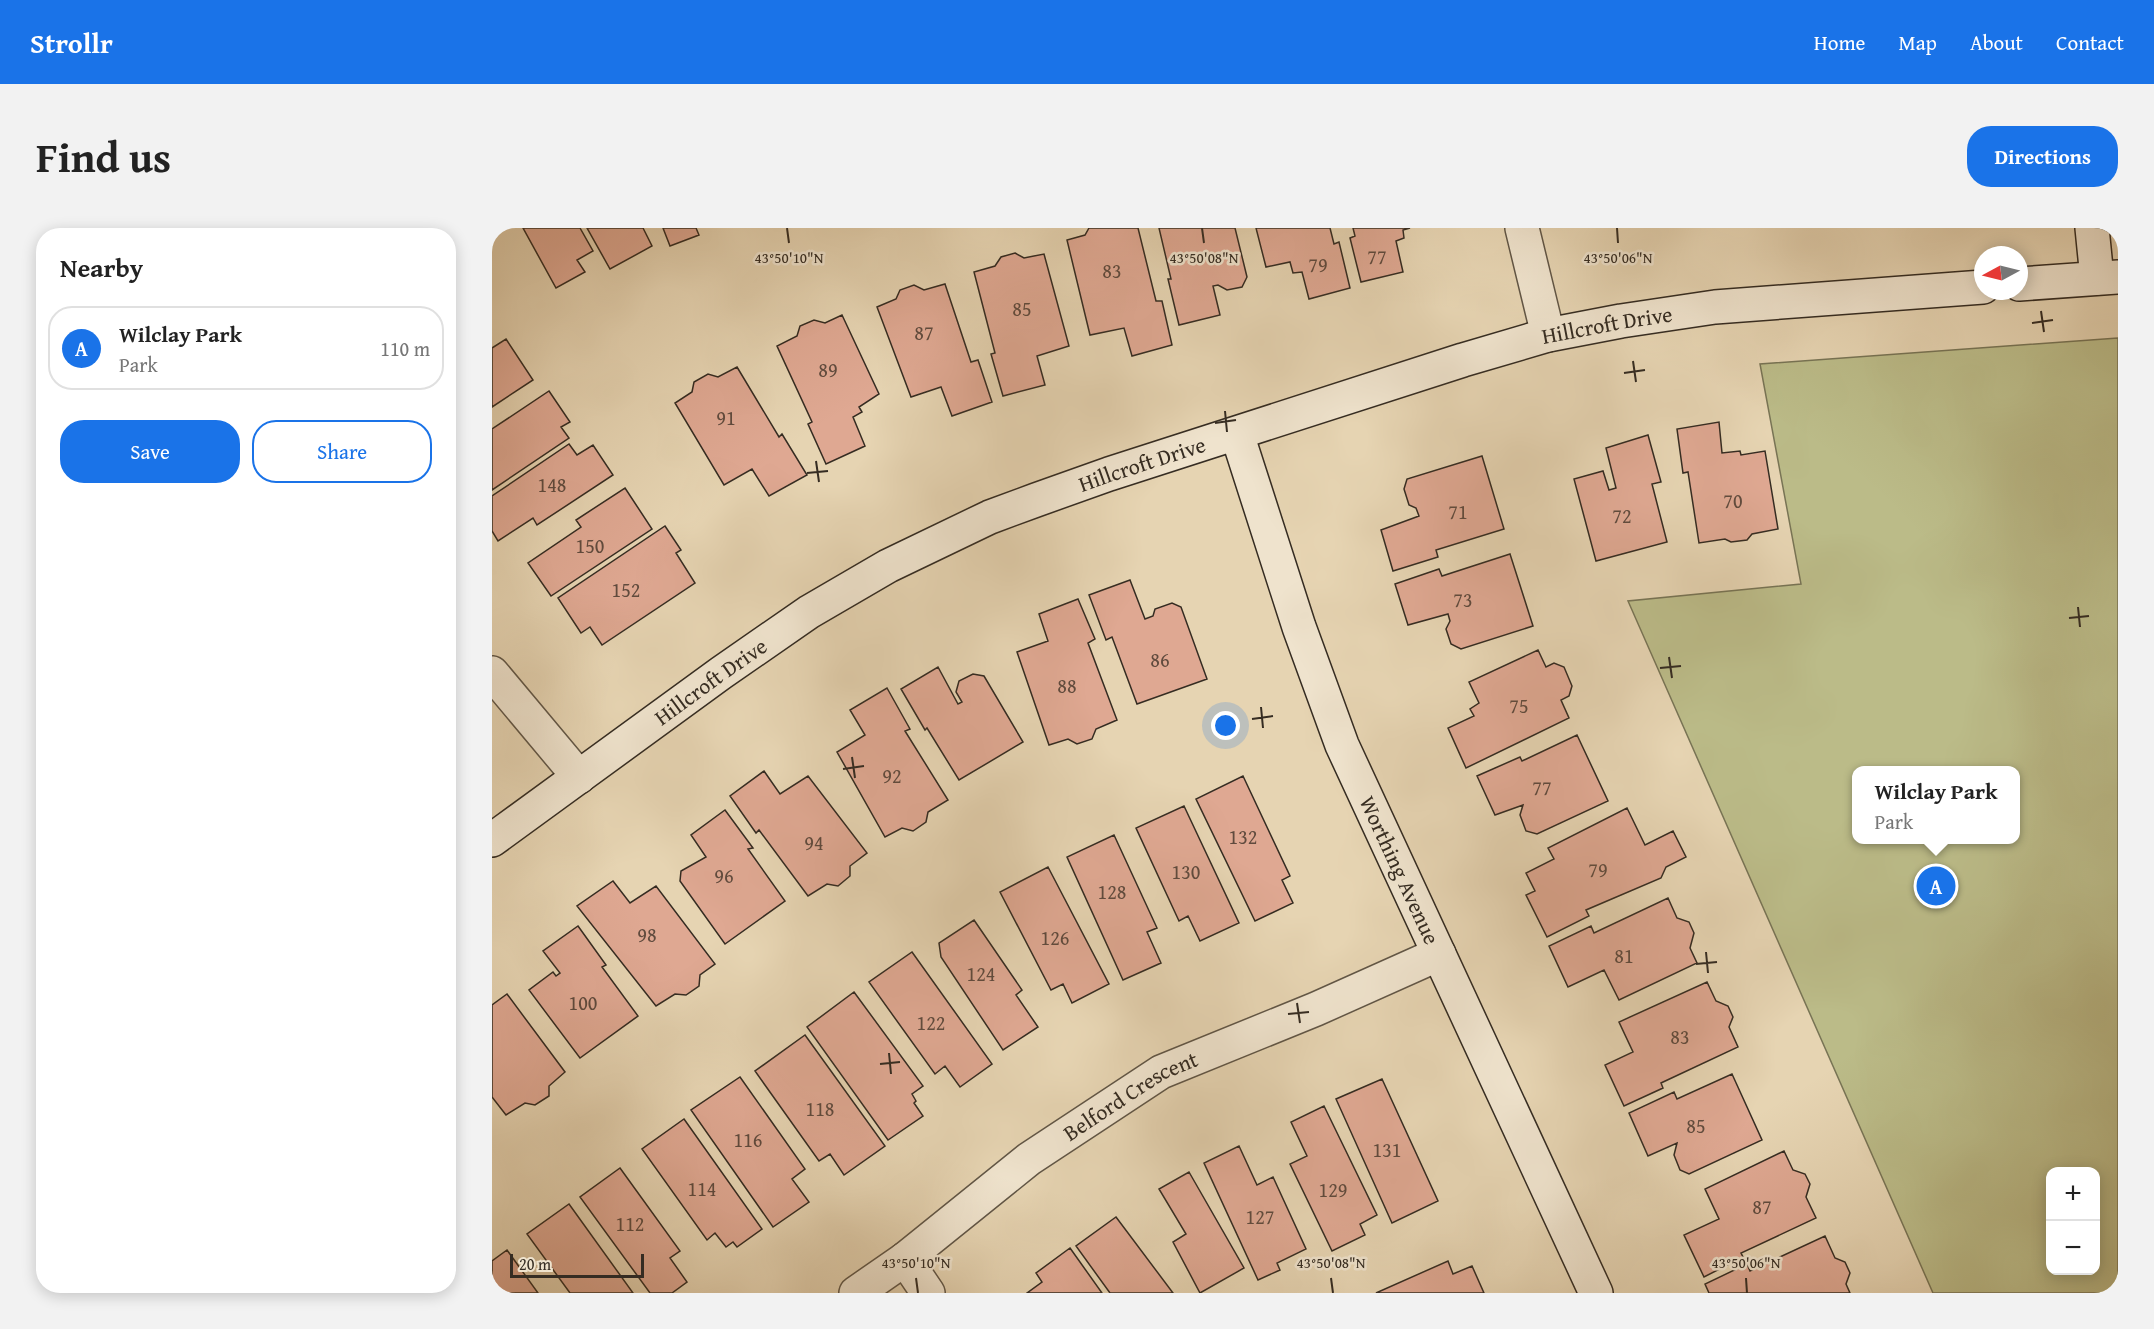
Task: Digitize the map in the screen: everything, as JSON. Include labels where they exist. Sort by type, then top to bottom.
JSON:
[{"type":"street","points":[[1522,228],[1548,335]]},
{"type":"street","points":[[2028,283],[2107,278],[2092,228]]},
{"type":"street","name":"Hillcroft Drive","points":[[492,840],[770,638],[844,591],[888,566],[972,526],[1036,500],[1110,474],[1548,335],[1715,307],[1974,288]]},
{"type":"street","name":"Worthing Avenue","points":[[1237,434],[1317,682],[1342,745],[1596,1293]]},
{"type":"street","points":[[492,673],[579,777]]},
{"type":"street","name":"Belford Crescent","points":[[856,1293],[905,1259],[1029,1159],[1161,1072],[1316,1009],[1439,954]]},
{"type":"street","points":[[905,1259],[928,1293]]},
{"type":"green space","points":[[2118,338],[2118,1293],[1933,1293],[1628,601],[1801,584],[1760,364]]},
{"type":"building","points":[[523,228],[580,228],[593,251],[577,260],[585,272],[556,288]]},
{"type":"building","points":[[587,228],[643,228],[652,246],[610,269]]},
{"type":"building","points":[[663,228],[696,228],[699,235],[670,246]]},
{"type":"building","points":[[1089,228],[1138,228],[1156,301],[1162,301],[1172,345],[1132,356],[1124,328],[1090,335],[1067,240],[1085,235]]},
{"type":"building","points":[[1159,228],[1235,228],[1247,277],[1242,287],[1227,290],[1218,285],[1213,286],[1220,315],[1179,325]]},
{"type":"building","points":[[1256,228],[1330,228],[1334,244],[1339,242],[1350,288],[1309,299],[1302,272],[1293,273],[1290,262],[1266,267]]},
{"type":"building","points":[[1353,228],[1410,228],[1403,230],[1404,238],[1396,241],[1403,272],[1361,282],[1350,238],[1355,236]]},
{"type":"building","points":[[1015,253],[1024,258],[1044,254],[1069,346],[1037,356],[1045,385],[1003,396],[991,354],[995,353],[974,272],[995,266],[1001,257]]},
{"type":"building","points":[[945,284],[971,362],[978,360],[992,402],[952,416],[941,387],[911,397],[877,307],[896,299],[900,290],[914,285],[924,290]]},
{"type":"building","points":[[842,315],[879,394],[859,407],[862,412],[853,417],[865,446],[826,464],[808,424],[812,422],[777,346],[797,336],[800,326],[814,320],[825,323]]},
{"type":"building","points":[[506,339],[533,380],[492,407],[492,348]]},
{"type":"building","points":[[737,367],[779,437],[782,434],[807,475],[769,496],[752,469],[724,485],[675,403],[692,392],[694,382],[708,374],[718,377]]},
{"type":"building","points":[[549,391],[570,422],[561,427],[569,438],[492,490],[492,429]]},
{"type":"building","points":[[1719,422],[1722,453],[1740,451],[1741,455],[1765,451],[1778,529],[1752,534],[1747,540],[1731,542],[1725,539],[1699,543],[1688,472],[1683,473],[1677,429]]},
{"type":"building","points":[[1648,435],[1661,482],[1652,484],[1667,542],[1596,561],[1574,479],[1603,471],[1609,490],[1616,488],[1606,448]]},
{"type":"building","points":[[569,444],[577,455],[593,445],[613,475],[537,525],[533,518],[498,541],[492,531],[492,496]]},
{"type":"building","points":[[1482,456],[1504,529],[1436,550],[1438,557],[1393,571],[1381,530],[1419,516],[1416,508],[1409,505],[1404,489],[1407,479]]},
{"type":"building","points":[[625,488],[652,529],[551,596],[528,563],[581,527],[576,520]]},
{"type":"building","points":[[665,526],[681,550],[676,553],[695,583],[602,645],[590,627],[581,633],[558,598]]},
{"type":"building","points":[[1510,554],[1533,626],[1461,649],[1451,644],[1446,629],[1450,621],[1448,614],[1408,625],[1395,584],[1439,569],[1442,576]]},
{"type":"building","points":[[1130,580],[1145,619],[1153,616],[1155,609],[1172,603],[1181,607],[1207,679],[1137,704],[1112,637],[1106,640],[1089,595]]},
{"type":"building","points":[[1078,599],[1095,639],[1088,643],[1117,720],[1096,729],[1092,739],[1077,744],[1068,739],[1049,745],[1017,652],[1048,641],[1039,614]]},
{"type":"building","points":[[1538,650],[1546,667],[1554,663],[1564,667],[1572,686],[1569,696],[1561,700],[1569,718],[1466,768],[1448,728],[1474,716],[1470,709],[1479,703],[1469,682]]},
{"type":"building","points":[[938,667],[958,704],[962,702],[956,692],[959,681],[973,674],[984,676],[1023,742],[959,780],[901,689]]},
{"type":"building","points":[[887,688],[910,729],[905,731],[948,800],[928,812],[926,822],[913,831],[902,828],[885,837],[837,752],[865,735],[850,710]]},
{"type":"building","points":[[1577,735],[1608,801],[1537,834],[1526,831],[1520,815],[1523,805],[1495,815],[1477,776],[1520,757],[1522,761]]},
{"type":"building","points":[[764,771],[780,794],[808,776],[867,853],[850,866],[850,876],[838,886],[827,884],[808,896],[759,830],[756,833],[730,796]]},
{"type":"building","points":[[1243,776],[1290,876],[1282,880],[1293,903],[1255,921],[1196,799]]},
{"type":"building","points":[[1184,806],[1239,923],[1200,941],[1188,916],[1179,921],[1136,828]]},
{"type":"building","points":[[1627,808],[1645,845],[1673,831],[1686,857],[1666,867],[1661,878],[1586,910],[1589,916],[1547,937],[1526,895],[1535,891],[1526,873],[1554,859],[1548,848]]},
{"type":"building","points":[[725,810],[753,848],[748,849],[785,901],[725,944],[680,881],[681,871],[706,857],[691,835]]},
{"type":"building","points":[[1114,835],[1157,928],[1147,932],[1161,963],[1123,980],[1067,857]]},
{"type":"building","points":[[1048,867],[1109,984],[1072,1003],[1063,984],[1051,990],[1000,892]]},
{"type":"building","points":[[613,881],[630,903],[656,886],[715,964],[700,975],[699,986],[686,995],[675,994],[656,1006],[577,906]]},
{"type":"building","points":[[1668,898],[1677,918],[1689,922],[1694,933],[1690,948],[1697,963],[1619,1000],[1604,970],[1568,987],[1549,946],[1591,926],[1594,933]]},
{"type":"building","points":[[974,920],[1022,990],[1016,995],[1038,1027],[1003,1050],[941,957],[939,943]]},
{"type":"building","points":[[578,926],[606,965],[602,967],[638,1016],[580,1058],[529,990],[553,972],[556,976],[560,973],[543,951]]},
{"type":"building","points":[[912,952],[992,1064],[960,1087],[945,1066],[935,1074],[869,982]]},
{"type":"building","points":[[1707,982],[1716,1001],[1728,1006],[1733,1017],[1729,1027],[1738,1047],[1661,1083],[1663,1088],[1624,1106],[1605,1065],[1633,1052],[1619,1022]]},
{"type":"building","points":[[854,992],[923,1086],[912,1094],[916,1101],[914,1103],[923,1116],[888,1140],[807,1027]]},
{"type":"building","points":[[507,994],[565,1072],[549,1086],[549,1096],[535,1105],[525,1103],[506,1115],[492,1097],[492,1005]]},
{"type":"building","points":[[805,1035],[885,1146],[844,1175],[830,1154],[819,1161],[755,1071]]},
{"type":"building","points":[[1732,1074],[1762,1140],[1689,1174],[1680,1170],[1674,1155],[1677,1143],[1648,1156],[1629,1113],[1674,1092],[1677,1099]]},
{"type":"building","points":[[740,1077],[805,1169],[792,1179],[809,1202],[773,1227],[691,1110]]},
{"type":"building","points":[[1382,1079],[1438,1201],[1392,1223],[1336,1099]]},
{"type":"building","points":[[1324,1106],[1377,1215],[1360,1224],[1365,1235],[1332,1251],[1290,1164],[1307,1156],[1291,1122]]},
{"type":"building","points":[[684,1119],[762,1229],[737,1247],[733,1242],[726,1247],[715,1233],[707,1240],[642,1149]]},
{"type":"building","points":[[1239,1146],[1257,1185],[1273,1177],[1306,1249],[1277,1263],[1280,1270],[1258,1280],[1204,1163]]},
{"type":"building","points":[[1784,1151],[1793,1170],[1805,1174],[1810,1184],[1806,1197],[1816,1218],[1741,1253],[1743,1257],[1704,1277],[1684,1235],[1719,1219],[1705,1189]]},
{"type":"building","points":[[620,1168],[680,1251],[670,1258],[687,1282],[672,1293],[650,1293],[580,1197]]},
{"type":"building","points":[[1189,1172],[1244,1268],[1200,1293],[1173,1242],[1186,1234],[1159,1189]]},
{"type":"building","points":[[569,1204],[633,1293],[570,1293],[527,1234]]},
{"type":"building","points":[[1116,1217],[1173,1293],[1110,1293],[1076,1246]]},
{"type":"building","points":[[1825,1236],[1835,1258],[1845,1262],[1850,1273],[1846,1284],[1850,1293],[1709,1293],[1705,1284],[1747,1264],[1750,1271]]},
{"type":"building","points":[[1070,1248],[1102,1293],[1027,1293],[1042,1282],[1036,1273]]},
{"type":"building","points":[[507,1250],[538,1293],[492,1293],[492,1261]]},
{"type":"building","points":[[1448,1261],[1453,1274],[1472,1266],[1484,1293],[1376,1293]]},
{"type":"place","name":"Wilclay Park","points":[[1936,886]]}]
